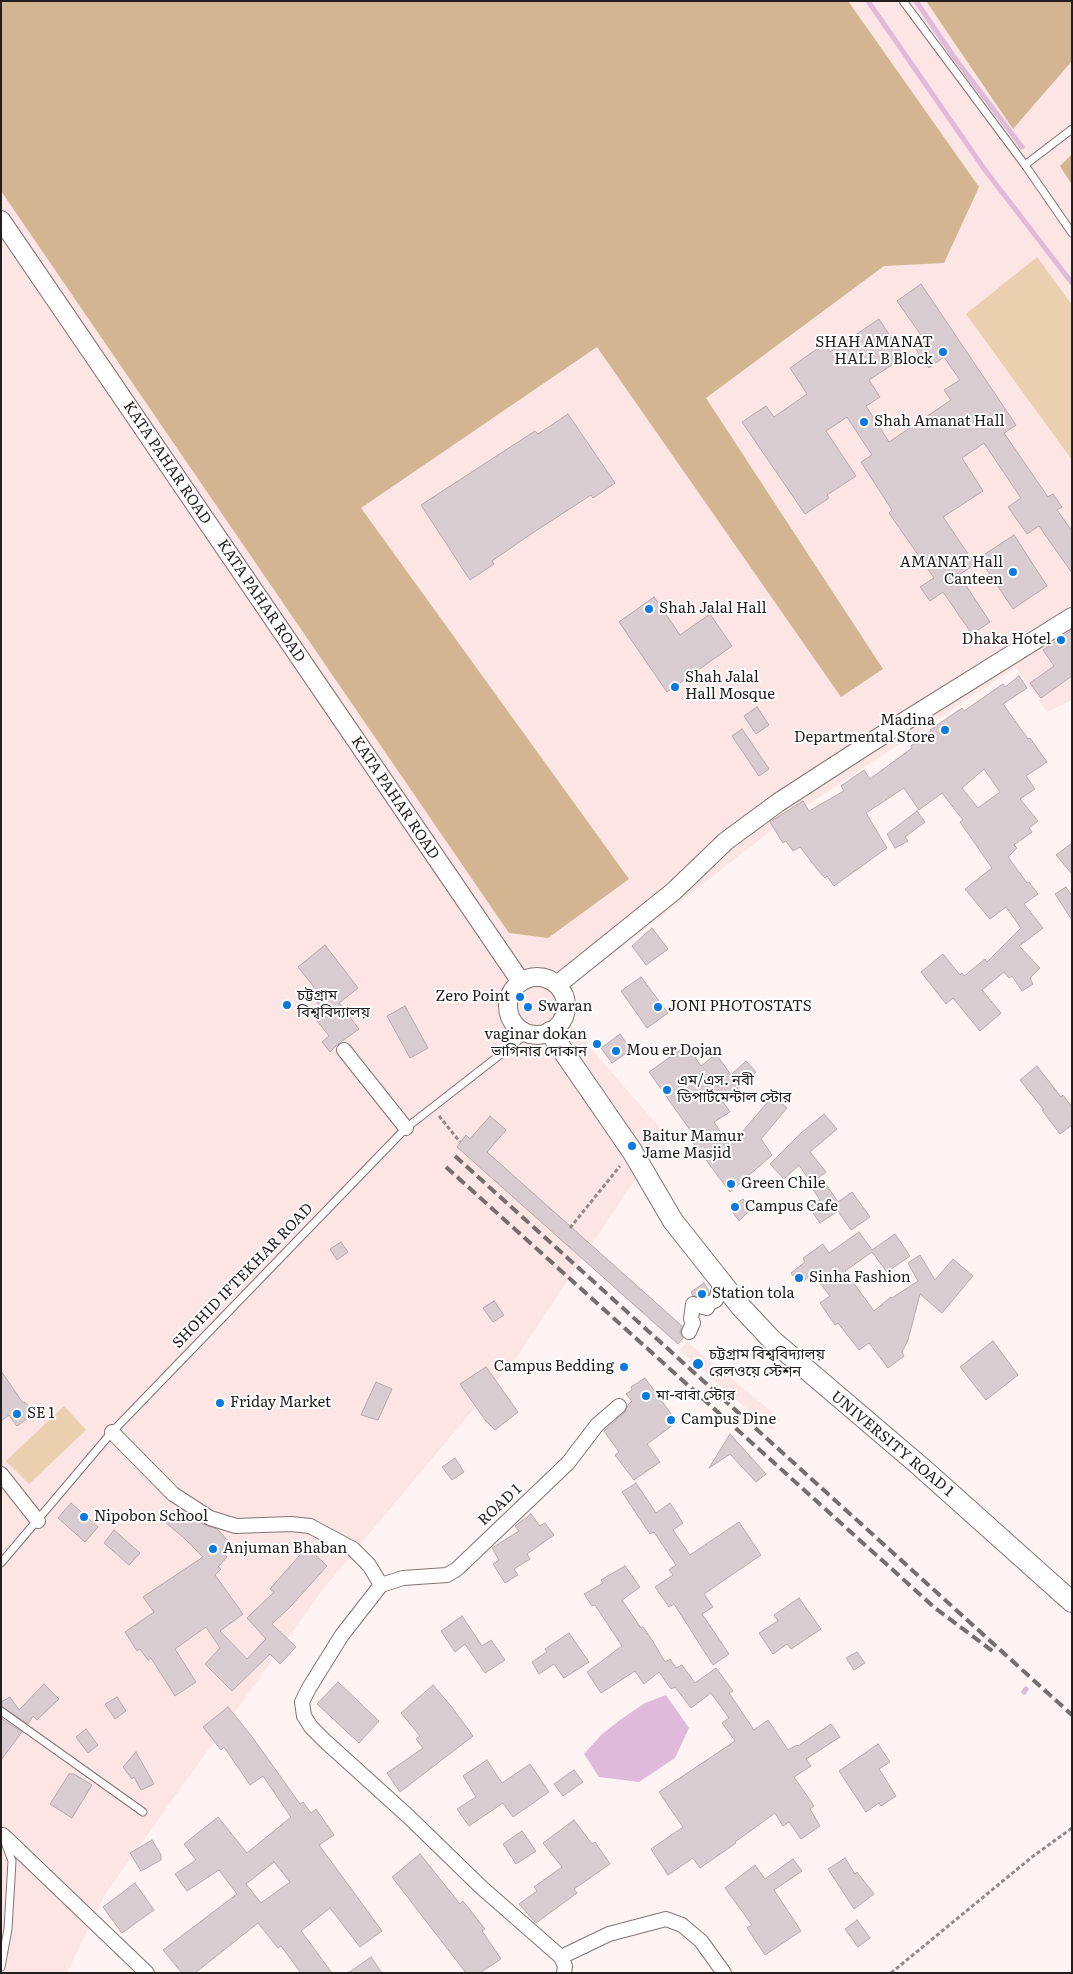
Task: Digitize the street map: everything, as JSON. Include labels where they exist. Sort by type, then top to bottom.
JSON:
[{"type":"main road","name":"UNIVERSITY ROAD 1","points":[[550,1032],[635,1157],[673,1221],[721,1282],[772,1340],[921,1467],[1072,1602]]},
{"type":"street","name":"KATA PAHAR ROAD","points":[[1,220],[501,954]]},
{"type":"street","name":"KATA PAHAR ROAD","points":[[1,220],[521,982]]},
{"type":"street","points":[[557,985],[674,891],[726,841],[779,802],[1072,617]]},
{"type":"street","points":[[528,978],[543,978],[557,985],[566,1001],[566,1010],[558,1026],[550,1032],[543,1034],[528,1033],[520,1029],[510,1014],[510,996],[521,982],[528,978]]},
{"type":"street","points":[[344,1050],[406,1128]]},
{"type":"street","points":[[688,1332],[693,1322],[691,1320],[693,1304],[707,1308],[708,1304],[716,1300],[721,1282]]},
{"type":"street","name":"ROAD 1","points":[[381,1585],[404,1578],[447,1575],[457,1569],[568,1463],[597,1425],[619,1406]]},
{"type":"street","points":[[112,1432],[173,1494],[210,1518],[236,1526],[291,1524],[310,1526],[353,1549],[369,1565],[381,1585],[342,1635],[309,1688],[302,1702],[304,1716],[311,1727],[325,1741],[409,1817],[481,1887],[561,1957],[565,1966],[564,1973]]},
{"type":"street","points":[[1,1474],[38,1521]]},
{"type":"street","points":[[2,1834],[147,1973]]},
{"type":"street","points":[[561,1957],[609,1934],[666,1919],[682,1924],[701,1941],[724,1973]]},
{"type":"lane","points":[[903,1],[1025,165],[1072,233]]},
{"type":"lane","points":[[1025,165],[1072,129]]},
{"type":"lane","name":"SHOHID IFTEKHAR ROAD","points":[[1,1563],[112,1432],[406,1128],[528,1033]]},
{"type":"lane","points":[[1,1710],[143,1812]]},
{"type":"lane","points":[[1,1967],[8,1929],[12,1861],[2,1834]]},
{"type":"path","points":[[432,1107],[460,1142]]},
{"type":"path","points":[[570,1228],[613,1176]]},
{"type":"path","points":[[890,1973],[1032,1857],[1072,1828]]},
{"type":"shaded area","name":"চট্টগ্রাম বিশ্ববিদ্যালয়","points":[[1,1],[1072,1],[1072,700],[1047,712],[1016,667],[786,819],[573,985],[571,1025],[665,1134],[513,1362],[323,1589],[105,1894],[67,1973],[1,1973]]},
{"type":"shaded area","points":[[1,1],[848,1],[979,187],[944,263],[884,266],[706,398],[883,669],[841,697],[597,347],[361,508],[629,879],[548,938],[509,933],[1,191]]},
{"type":"shaded area","points":[[926,1],[1072,1],[1072,61],[1013,129]]},
{"type":"shaded area","points":[[1072,154],[1072,185],[1060,166]]},
{"type":"shaded area","points":[[1037,257],[1072,305],[1072,460],[966,314]]},
{"type":"shaded area","points":[[687,1342],[780,1419],[771,1430],[679,1350]]},
{"type":"shaded area","points":[[64,1406],[86,1430],[29,1484],[6,1461]]},
{"type":"shaded area","points":[[666,1695],[689,1728],[675,1758],[639,1782],[599,1777],[584,1754],[602,1734],[620,1720],[645,1703]]},
{"type":"building","points":[[921,284],[1016,425],[1004,433],[1048,497],[1053,494],[1062,507],[1057,510],[1072,531],[1072,573],[1039,526],[1027,534],[1008,507],[1021,498],[984,443],[962,458],[983,491],[943,517],[975,564],[959,575],[990,622],[972,634],[943,592],[930,601],[920,587],[934,578],[889,513],[892,510],[861,462],[872,455],[847,417],[826,431],[856,476],[827,495],[829,498],[805,514],[742,422],[766,406],[774,417],[807,394],[790,368],[824,344],[830,352],[879,319],[904,357],[869,380],[880,397],[866,406],[889,442],[951,400],[944,390],[960,380],[944,357],[929,368],[915,348],[925,341],[897,301]]},
{"type":"building","points":[[568,414],[615,483],[593,498],[591,495],[528,536],[492,561],[494,564],[470,580],[421,505],[535,431],[538,434]]},
{"type":"building","name":"AMANAT Hall Canteen","points":[[1014,535],[1047,586],[1013,609],[979,558]]},
{"type":"building","points":[[654,597],[680,635],[710,614],[732,646],[667,692],[619,622]]},
{"type":"building","points":[[1072,630],[1072,676],[1041,698],[1030,683],[1054,666],[1043,650]]},
{"type":"building","points":[[1019,676],[1027,688],[1003,704],[1047,762],[1026,776],[1035,789],[1020,799],[1038,821],[1029,828],[1032,832],[1014,845],[1017,848],[1008,857],[1027,883],[1029,882],[1038,894],[1024,904],[1043,928],[1019,946],[1040,968],[1030,978],[1033,984],[1022,991],[1012,976],[1009,978],[1004,972],[982,990],[1001,1013],[980,1031],[953,998],[946,1004],[921,972],[943,954],[960,975],[962,973],[964,976],[985,959],[987,962],[1021,928],[1006,907],[990,919],[965,889],[992,868],[960,822],[963,820],[942,793],[919,810],[904,788],[866,813],[887,848],[834,886],[827,876],[825,878],[817,869],[800,847],[793,851],[786,841],[783,843],[770,822],[803,801],[809,811],[844,791],[841,786],[864,770],[870,779],[912,748],[911,746],[930,730],[962,708],[964,711],[1003,684],[1005,687]],"holes":[[[984,769],[1000,792],[978,808],[962,788]]]},
{"type":"building","points":[[757,707],[769,725],[756,734],[744,716]]},
{"type":"building","points":[[742,729],[769,769],[759,776],[732,736]]},
{"type":"building","points":[[917,811],[925,822],[905,837],[908,841],[895,848],[887,834]]},
{"type":"building","points":[[1072,843],[1072,874],[1056,855]]},
{"type":"building","points":[[1066,887],[1072,896],[1072,920],[1055,894]]},
{"type":"building","points":[[652,928],[668,949],[646,965],[632,946]]},
{"type":"building","points":[[325,945],[358,988],[339,1003],[359,1029],[330,1052],[322,1042],[329,1036],[311,1013],[320,1006],[308,992],[314,987],[298,967]]},
{"type":"building","points":[[641,977],[668,1013],[647,1028],[621,991]]},
{"type":"building","points":[[405,1006],[428,1048],[410,1058],[387,1016]]},
{"type":"building","points":[[620,1034],[631,1050],[612,1063],[601,1048]]},
{"type":"building","points":[[687,1045],[701,1066],[716,1054],[731,1075],[746,1061],[756,1072],[723,1102],[730,1112],[714,1122],[730,1146],[773,1096],[787,1108],[761,1139],[772,1155],[730,1192],[691,1140],[695,1137],[649,1072]]},
{"type":"building","points":[[1037,1066],[1061,1097],[1063,1095],[1072,1107],[1072,1125],[1060,1134],[1020,1080]]},
{"type":"building","points":[[824,1114],[837,1129],[810,1152],[826,1172],[811,1183],[799,1165],[784,1179],[770,1164],[800,1134]]},
{"type":"building","name":"চট্টগ্রাম বিশ্ববিদ্যালয় রেলওয়ে স্টেশন","points":[[490,1116],[506,1130],[487,1152],[682,1326],[680,1332],[683,1338],[678,1344],[457,1147],[466,1135],[470,1139]]},
{"type":"building","points":[[823,1180],[838,1202],[852,1192],[870,1217],[851,1230],[838,1211],[820,1223],[809,1207],[820,1200],[812,1188]]},
{"type":"building","points":[[743,1199],[751,1209],[739,1221],[730,1208]]},
{"type":"building","points":[[859,1232],[872,1250],[895,1234],[910,1256],[887,1272],[872,1252],[845,1271],[874,1311],[891,1297],[918,1281],[908,1263],[920,1255],[935,1280],[953,1259],[973,1276],[942,1313],[920,1294],[908,1340],[902,1352],[904,1356],[888,1368],[869,1343],[859,1350],[838,1323],[835,1325],[820,1303],[830,1296],[813,1274],[799,1284],[791,1273],[805,1262],[803,1258],[823,1244],[829,1253]]},
{"type":"building","points":[[341,1242],[348,1252],[337,1260],[330,1249]]},
{"type":"building","points":[[704,1283],[709,1294],[702,1298],[693,1296],[691,1292]]},
{"type":"building","points":[[494,1301],[504,1315],[493,1322],[483,1308]]},
{"type":"building","points":[[993,1341],[1018,1375],[986,1400],[960,1367]]},
{"type":"building","points":[[486,1367],[518,1412],[495,1430],[485,1420],[460,1384]]},
{"type":"building","points":[[1,1371],[23,1403],[25,1402],[34,1414],[17,1426],[9,1415],[1,1421]]},
{"type":"building","points":[[645,1378],[677,1422],[647,1444],[660,1462],[634,1480],[615,1455],[619,1452],[604,1431],[625,1412],[632,1401],[626,1394],[632,1390],[631,1387]]},
{"type":"building","points":[[376,1382],[392,1389],[378,1420],[361,1415]]},
{"type":"building","points":[[730,1434],[766,1474],[756,1482],[730,1454],[709,1468]]},
{"type":"building","points":[[455,1458],[464,1472],[452,1480],[442,1467]]},
{"type":"building","points":[[636,1483],[656,1513],[670,1503],[683,1523],[673,1530],[690,1555],[739,1522],[761,1555],[704,1594],[713,1607],[702,1614],[729,1654],[713,1665],[674,1604],[669,1607],[655,1587],[673,1575],[669,1570],[676,1565],[654,1532],[650,1534],[622,1492]]},
{"type":"building","points":[[71,1503],[98,1527],[85,1542],[58,1518]]},
{"type":"building","points":[[176,1508],[205,1525],[217,1529],[233,1546],[225,1555],[227,1557],[218,1567],[221,1569],[215,1575],[243,1614],[220,1631],[247,1659],[266,1639],[247,1618],[274,1592],[270,1589],[307,1547],[327,1566],[272,1624],[296,1647],[280,1664],[270,1654],[232,1691],[205,1664],[220,1648],[206,1627],[175,1649],[196,1682],[175,1696],[151,1658],[148,1660],[140,1649],[137,1651],[125,1632],[154,1612],[143,1597],[203,1557],[165,1522]]},
{"type":"building","points":[[531,1514],[540,1526],[545,1523],[554,1535],[527,1554],[530,1559],[514,1569],[518,1575],[505,1583],[493,1564],[499,1560],[492,1548],[519,1531],[515,1526]]},
{"type":"building","points":[[114,1530],[140,1553],[129,1565],[104,1543]]},
{"type":"building","points":[[625,1566],[640,1587],[622,1600],[641,1628],[643,1627],[665,1662],[670,1659],[676,1668],[682,1665],[695,1683],[716,1668],[733,1691],[729,1693],[754,1730],[768,1720],[788,1750],[798,1746],[831,1724],[840,1737],[806,1759],[811,1766],[794,1777],[814,1806],[810,1809],[820,1826],[801,1839],[789,1822],[783,1826],[775,1813],[700,1868],[693,1858],[668,1875],[651,1849],[683,1827],[659,1792],[735,1741],[722,1723],[729,1718],[711,1693],[691,1708],[675,1687],[671,1689],[659,1672],[644,1684],[635,1671],[601,1693],[587,1672],[622,1646],[595,1605],[592,1606],[584,1594],[603,1583],[601,1580]]},
{"type":"building","points":[[799,1598],[821,1629],[791,1649],[787,1644],[773,1654],[759,1633],[778,1621],[774,1615]]},
{"type":"building","points":[[462,1616],[482,1646],[491,1640],[505,1660],[485,1673],[465,1644],[455,1652],[441,1631]]},
{"type":"building","points":[[569,1633],[589,1662],[564,1678],[554,1664],[539,1674],[532,1662],[547,1652],[545,1649]]},
{"type":"building","points":[[857,1652],[865,1663],[854,1670],[846,1658]]},
{"type":"building","points":[[338,1682],[379,1721],[359,1743],[317,1704]]},
{"type":"building","points":[[44,1684],[59,1699],[37,1720],[33,1716],[28,1724],[1,1706],[1,1702],[10,1697],[19,1710]]},
{"type":"building","points":[[433,1685],[473,1736],[400,1792],[387,1773],[423,1748],[416,1739],[420,1736],[401,1713]]},
{"type":"building","points":[[117,1697],[126,1711],[115,1719],[105,1704]]},
{"type":"building","points":[[228,1707],[253,1738],[300,1804],[303,1802],[311,1813],[316,1809],[334,1835],[319,1845],[382,1931],[360,1947],[330,1908],[301,1931],[332,1973],[301,1973],[281,1946],[278,1948],[258,1923],[195,1973],[182,1973],[163,1950],[237,1894],[219,1870],[187,1891],[175,1874],[196,1860],[184,1844],[218,1817],[247,1853],[291,1817],[263,1776],[250,1785],[224,1747],[221,1750],[203,1727]],"holes":[[[274,1862],[290,1882],[261,1903],[246,1884]]]},
{"type":"building","points":[[1,1718],[22,1732],[1,1760]]},
{"type":"building","points":[[86,1729],[98,1745],[88,1753],[76,1737]]},
{"type":"building","points":[[878,1744],[890,1762],[879,1769],[896,1796],[881,1806],[879,1803],[866,1812],[839,1771]]},
{"type":"building","points":[[136,1752],[154,1784],[141,1790],[134,1777],[132,1779],[123,1767]]},
{"type":"building","points":[[487,1760],[502,1783],[530,1764],[549,1792],[513,1817],[503,1803],[469,1826],[457,1809],[476,1797],[463,1776]]},
{"type":"building","points":[[574,1770],[583,1782],[563,1796],[554,1784]]},
{"type":"building","points":[[69,1774],[74,1774],[92,1785],[72,1818],[50,1804]]},
{"type":"building","points":[[574,1820],[592,1844],[595,1842],[610,1864],[574,1889],[577,1893],[536,1923],[519,1904],[537,1891],[534,1887],[562,1867],[543,1843]]},
{"type":"building","points":[[522,1831],[536,1851],[516,1864],[503,1844]]},
{"type":"building","points":[[152,1840],[161,1855],[161,1860],[141,1871],[130,1853]]},
{"type":"building","points":[[420,1854],[460,1904],[463,1901],[485,1929],[482,1931],[501,1959],[480,1973],[466,1973],[392,1877]]},
{"type":"building","points":[[845,1858],[855,1874],[857,1872],[874,1894],[854,1909],[828,1869]]},
{"type":"building","points":[[793,1859],[802,1871],[774,1890],[801,1931],[765,1955],[747,1928],[752,1925],[725,1888],[755,1865],[765,1879]]},
{"type":"building","points":[[135,1883],[154,1910],[122,1933],[103,1907]]},
{"type":"building","points":[[857,1920],[870,1938],[858,1947],[845,1929]]},
{"type":"building","points":[[371,1957],[382,1973],[348,1973]]},
{"type":"waterway","points":[[868,1],[985,170],[1072,283]]},
{"type":"waterway","points":[[916,1],[954,57],[1022,147]]},
{"type":"railway","points":[[455,1156],[1072,1715]]},
{"type":"railway","points":[[446,1167],[935,1608],[995,1653]]},
{"type":"place","name":"SHAH AMANAT HALL B Block","points":[[943,352]]},
{"type":"place","name":"Shah Amanat Hall","points":[[864,422]]},
{"type":"place","name":"AMANAT Hall Canteen","points":[[1013,572]]},
{"type":"place","name":"Shah Jalal Hall","points":[[649,609]]},
{"type":"place","name":"Dhaka Hotel","points":[[1061,640]]},
{"type":"place","name":"Shah Jalal Hall Mosque","points":[[675,687]]},
{"type":"place","name":"Madina Departmental Store","points":[[945,730]]},
{"type":"place","name":"Zero Point","points":[[520,997]]},
{"type":"place","name":"চট্টগ্রাম বিশ্ববিদ্যালয়","points":[[287,1005]]},
{"type":"place","name":"Swaran","points":[[528,1007]]},
{"type":"place","name":"JONI PHOTOSTATS","points":[[658,1007]]},
{"type":"place","name":"vaginar dokan ভাগিনার দোকান","points":[[597,1044]]},
{"type":"place","name":"Mou er Dojan","points":[[616,1051]]},
{"type":"place","name":"এম/এস. নবী ডিপার্টমেন্টাল স্টোর","points":[[667,1090]]},
{"type":"place","name":"Baitur Mamur Jame Masjid","points":[[632,1146]]},
{"type":"place","name":"Green Chile","points":[[731,1184]]},
{"type":"place","name":"Campus Cafe","points":[[735,1207]]},
{"type":"place","name":"Sinha Fashion","points":[[799,1278]]},
{"type":"place","name":"Station tola","points":[[702,1294]]},
{"type":"place","name":"চট্টগ্রাম বিশ্ববিদ্যালয় রেলওয়ে স্টেশন","points":[[698,1364]]},
{"type":"place","name":"Campus Bedding","points":[[624,1367]]},
{"type":"place","name":"মা-বাবা স্টোর","points":[[646,1396]]},
{"type":"place","name":"Friday Market","points":[[220,1403]]},
{"type":"place","name":"SE 1","points":[[17,1414]]},
{"type":"place","name":"Campus Dine","points":[[671,1420]]},
{"type":"place","name":"Nipobon School","points":[[84,1517]]},
{"type":"place","name":"Anjuman Bhaban","points":[[213,1549]]}]
